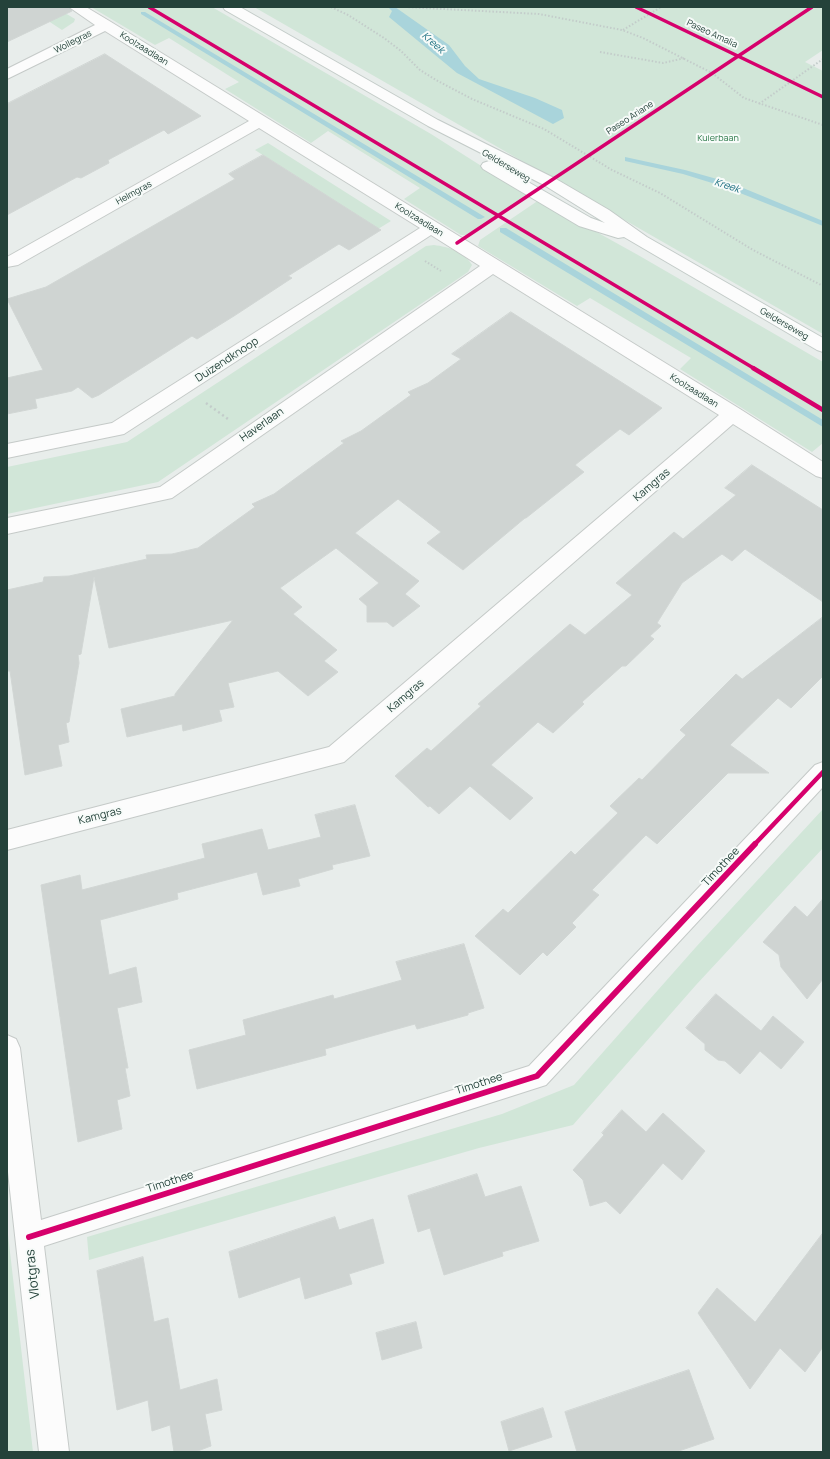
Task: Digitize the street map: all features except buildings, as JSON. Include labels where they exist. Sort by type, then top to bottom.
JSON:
[{"type":"street","name":"Koolzaadlaan","points":[[76,7],[823,471]]},
{"type":"street","name":"Gelderseweg","points":[[230,7],[433,124],[550,182],[603,214],[641,242],[823,346]]},
{"type":"street","name":"Wollegras","points":[[7,75],[106,26]]},
{"type":"street","name":"Helmgras","points":[[7,262],[12,261],[260,121]]},
{"type":"street","name":"Gelderseweg","points":[[433,124],[478,160],[585,222],[641,242]]},
{"type":"street","name":"Duizendknoop","points":[[7,452],[117,429],[431,228]]},
{"type":"street","name":"Haverlaan","points":[[7,526],[165,492],[492,266]]},
{"type":"street","name":"Kamgras","points":[[7,840],[336,755],[733,414]]},
{"type":"street","name":"Timothee","points":[[29,1237],[538,1076],[823,772]]},
{"type":"street","name":"Vlotgras","points":[[7,1048],[54,1452]]},
{"type":"path","points":[[331,7],[348,15],[384,38],[401,51],[420,70],[436,80],[472,99],[544,129],[587,156],[660,193],[753,250],[823,286]]},
{"type":"path","points":[[405,7],[539,14],[622,30],[643,38],[685,58],[712,73],[744,98],[823,125]]},
{"type":"path","points":[[622,30],[661,7]]},
{"type":"path","points":[[643,10],[657,17]]},
{"type":"path","points":[[600,52],[663,63],[677,62],[685,58]]},
{"type":"path","points":[[758,104],[823,59]]},
{"type":"path","points":[[706,78],[719,69]]},
{"type":"path","points":[[784,78],[797,85]]},
{"type":"path","points":[[550,182],[594,151]]},
{"type":"path","points":[[402,246],[464,285]]},
{"type":"path","points":[[183,388],[250,434]]},
{"type":"green space","points":[[27,7],[55,7],[75,19],[74,22],[62,30]]},
{"type":"green space","points":[[91,7],[212,7],[431,134],[527,195],[470,235],[461,235],[404,199],[420,188],[328,131],[311,143],[225,89],[239,82],[169,38],[155,45]]},
{"type":"green space","name":"Kuierbaan","points":[[254,7],[823,7],[823,50],[805,62],[823,71],[823,334]]},
{"type":"green space","points":[[268,143],[391,221],[378,229],[255,150]]},
{"type":"green space","points":[[539,200],[638,255],[823,362],[823,443],[812,452],[680,369],[691,358],[590,298],[577,306],[478,246],[480,240]]},
{"type":"green space","points":[[434,245],[456,250],[465,256],[472,265],[468,272],[158,482],[7,514],[7,467],[127,442],[426,246]]},
{"type":"green space","points":[[823,809],[823,848],[696,985],[573,1125],[479,1148],[89,1260],[87,1237],[502,1114],[574,1085],[696,947]]},
{"type":"green space","points":[[7,1226],[33,1452],[7,1452]]},
{"type":"water","points":[[388,7],[395,7],[449,45],[465,66],[479,79],[535,98],[562,110],[564,118],[553,124],[457,73],[389,17],[392,11]]},
{"type":"waterway","points":[[143,13],[481,217]]},
{"type":"waterway","name":"Kreek","points":[[628,159],[685,172],[728,185],[823,224]]},
{"type":"waterway","points":[[503,230],[823,424]]},
{"type":"cycle path","points":[[149,7],[823,410]]},
{"type":"cycle path","name":"Paseo Amalia","points":[[636,7],[823,97]]},
{"type":"cycle path","name":"Paseo Amalia","points":[[457,243],[812,7]]},
{"type":"cycle path","points":[[29,1237],[537,1076],[823,772]]}]
